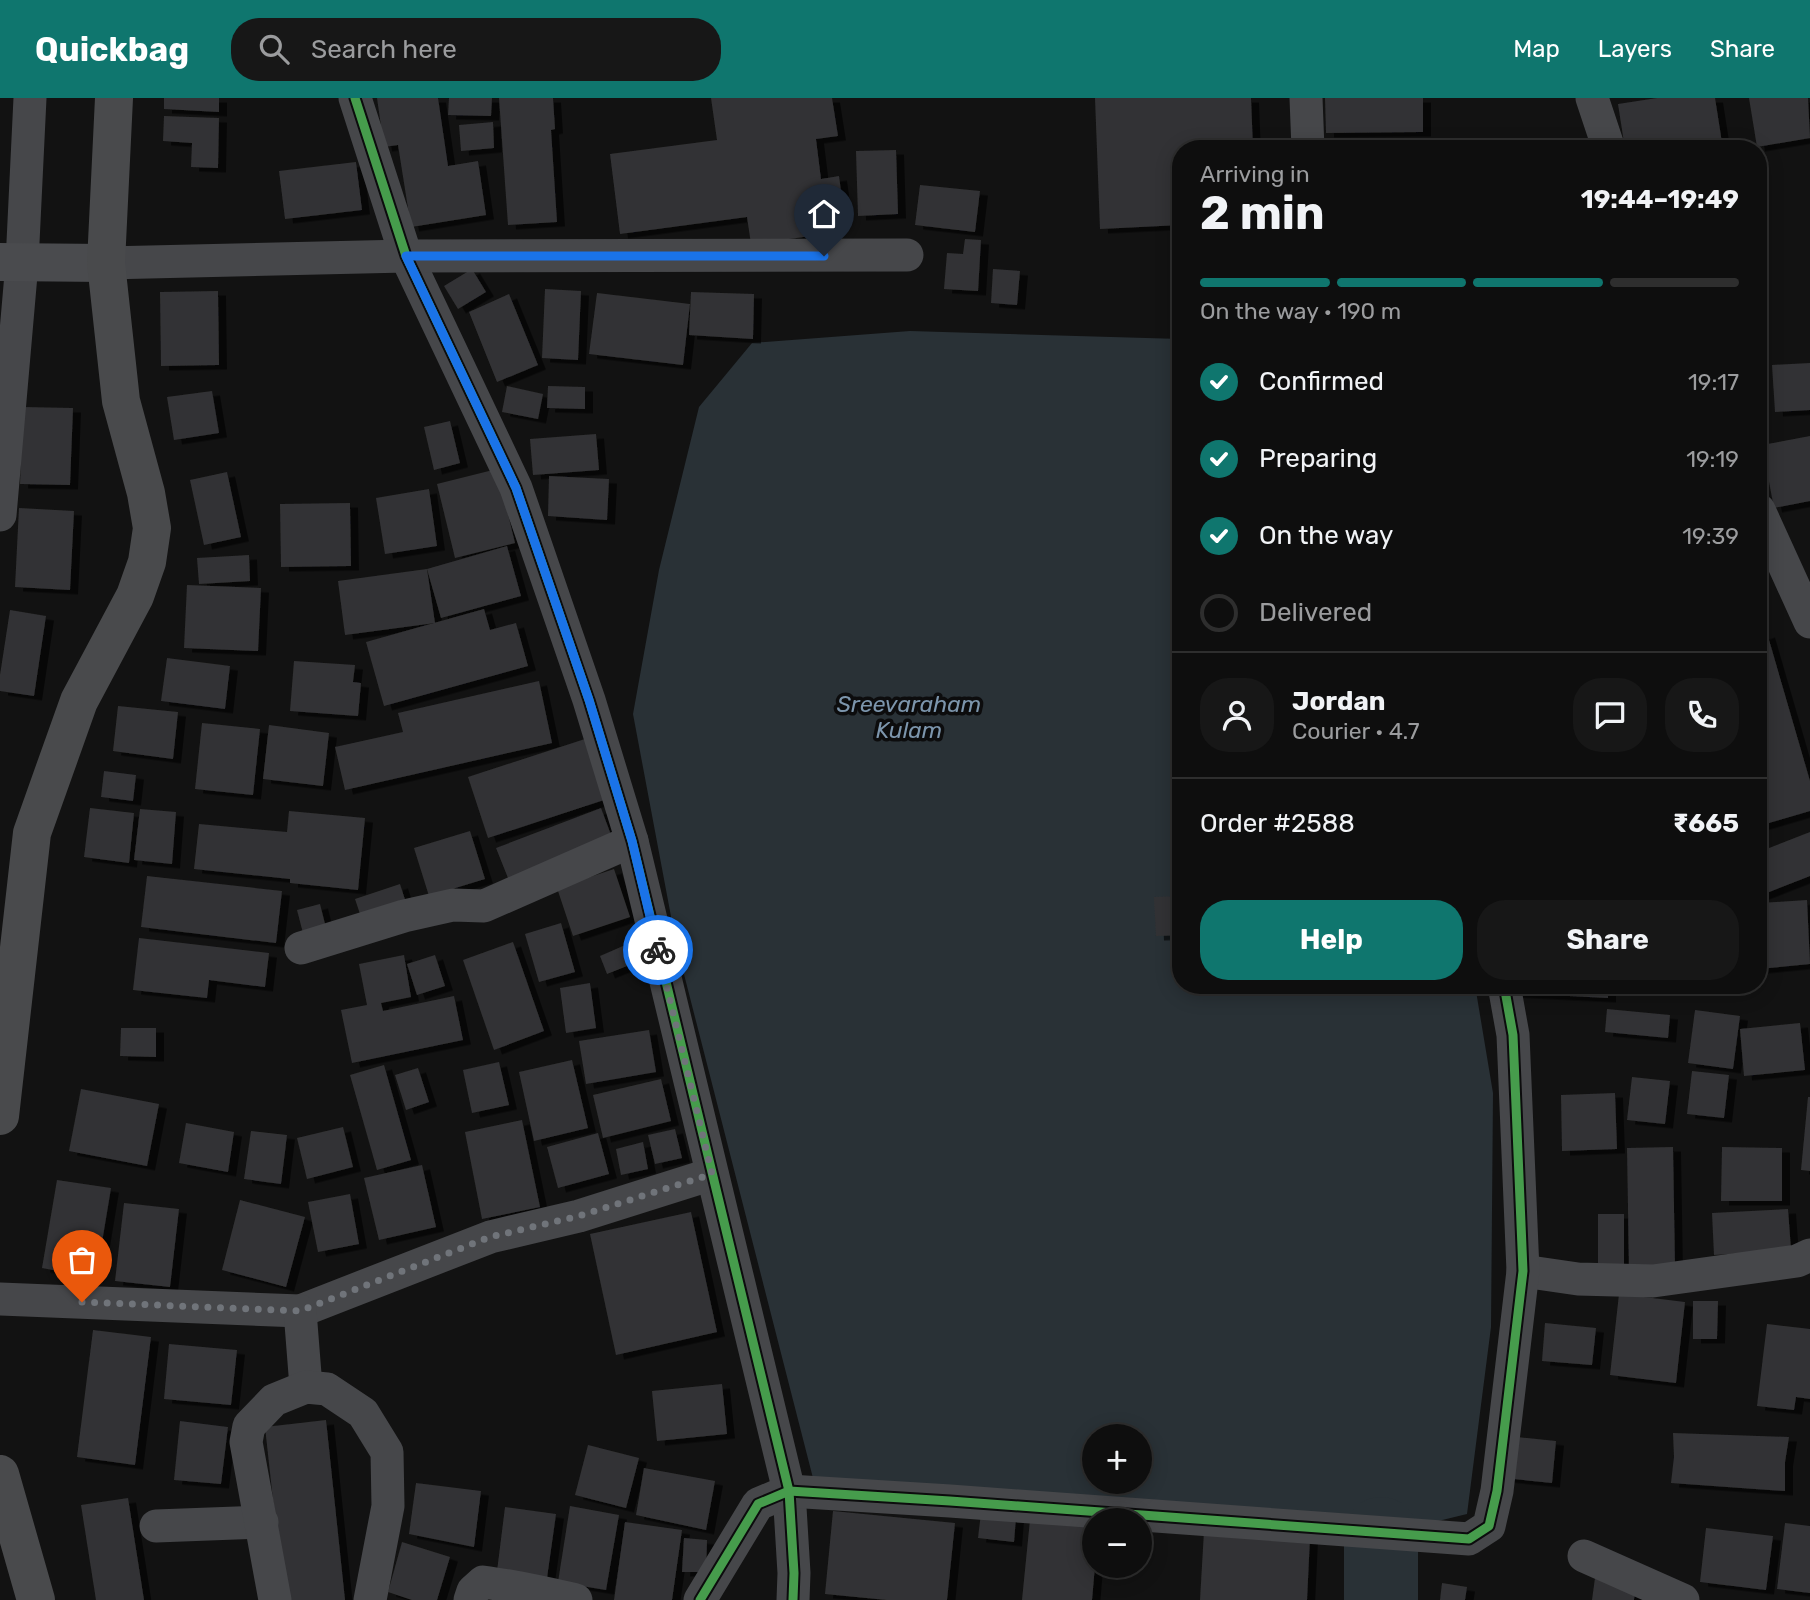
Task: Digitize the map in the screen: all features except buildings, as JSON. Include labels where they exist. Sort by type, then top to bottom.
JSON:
[{"type":"main road","points":[[0,1116],[32,833],[79,701],[135,596],[147,562],[152,528],[146,493],[121,401],[106,262],[114,98]]},
{"type":"main road","points":[[11,262],[106,262]]},
{"type":"main road","points":[[0,1474],[36,1600]]},
{"type":"street","points":[[0,515],[11,262],[30,98]]},
{"type":"street","points":[[355,98],[406,256],[516,488],[589,700],[632,841],[789,1491],[793,1600]]},
{"type":"street","points":[[1306,98],[1308,140]]},
{"type":"street","points":[[1592,98],[1606,140]]},
{"type":"street","points":[[106,262],[406,256],[907,256]]},
{"type":"street","points":[[1767,528],[1810,622]]},
{"type":"street","points":[[301,948],[404,916],[453,905],[484,906],[632,841]]},
{"type":"street","points":[[700,1600],[758,1504],[789,1491],[950,1500],[1469,1539],[1489,1525],[1497,1491],[1523,1271],[1513,1035],[1506,994]]},
{"type":"street","points":[[0,1299],[300,1311],[490,1237],[579,1216],[712,1174]]},
{"type":"street","points":[[1523,1271],[1577,1279],[1653,1281],[1797,1261],[1810,1255]]},
{"type":"street","points":[[300,1311],[306,1387]]},
{"type":"street","points":[[275,1600],[246,1442],[249,1426],[274,1400],[306,1387],[327,1389],[363,1413],[387,1452],[388,1506],[370,1600]]},
{"type":"street","points":[[156,1526],[262,1522]]},
{"type":"street","points":[[1584,1556],[1674,1599]]},
{"type":"street","points":[[470,1600],[472,1591],[483,1582],[519,1586],[576,1600]]},
{"type":"water","name":"Sreevaraham Kulam","points":[[910,331],[1172,339],[1172,994],[1476,994],[1493,1093],[1491,1327],[1467,1514],[1430,1523],[814,1482],[676,943],[633,714],[659,570],[699,407],[752,343]]},
{"type":"waterway","points":[[1381,1534],[1381,1600]]},
{"type":"cycle path","points":[[355,98],[406,256],[516,488],[589,700],[632,841],[789,1491],[793,1600]]},
{"type":"cycle path","points":[[700,1600],[758,1504],[789,1491],[1469,1539],[1489,1526],[1497,1491],[1523,1271],[1513,1035],[1506,994]]},
{"type":"way so far","points":[[82,1302],[300,1311],[490,1237],[579,1216],[712,1174],[658,950]]},
{"type":"route","points":[[658,950],[632,841],[589,700],[516,488],[406,256],[824,256]]}]
